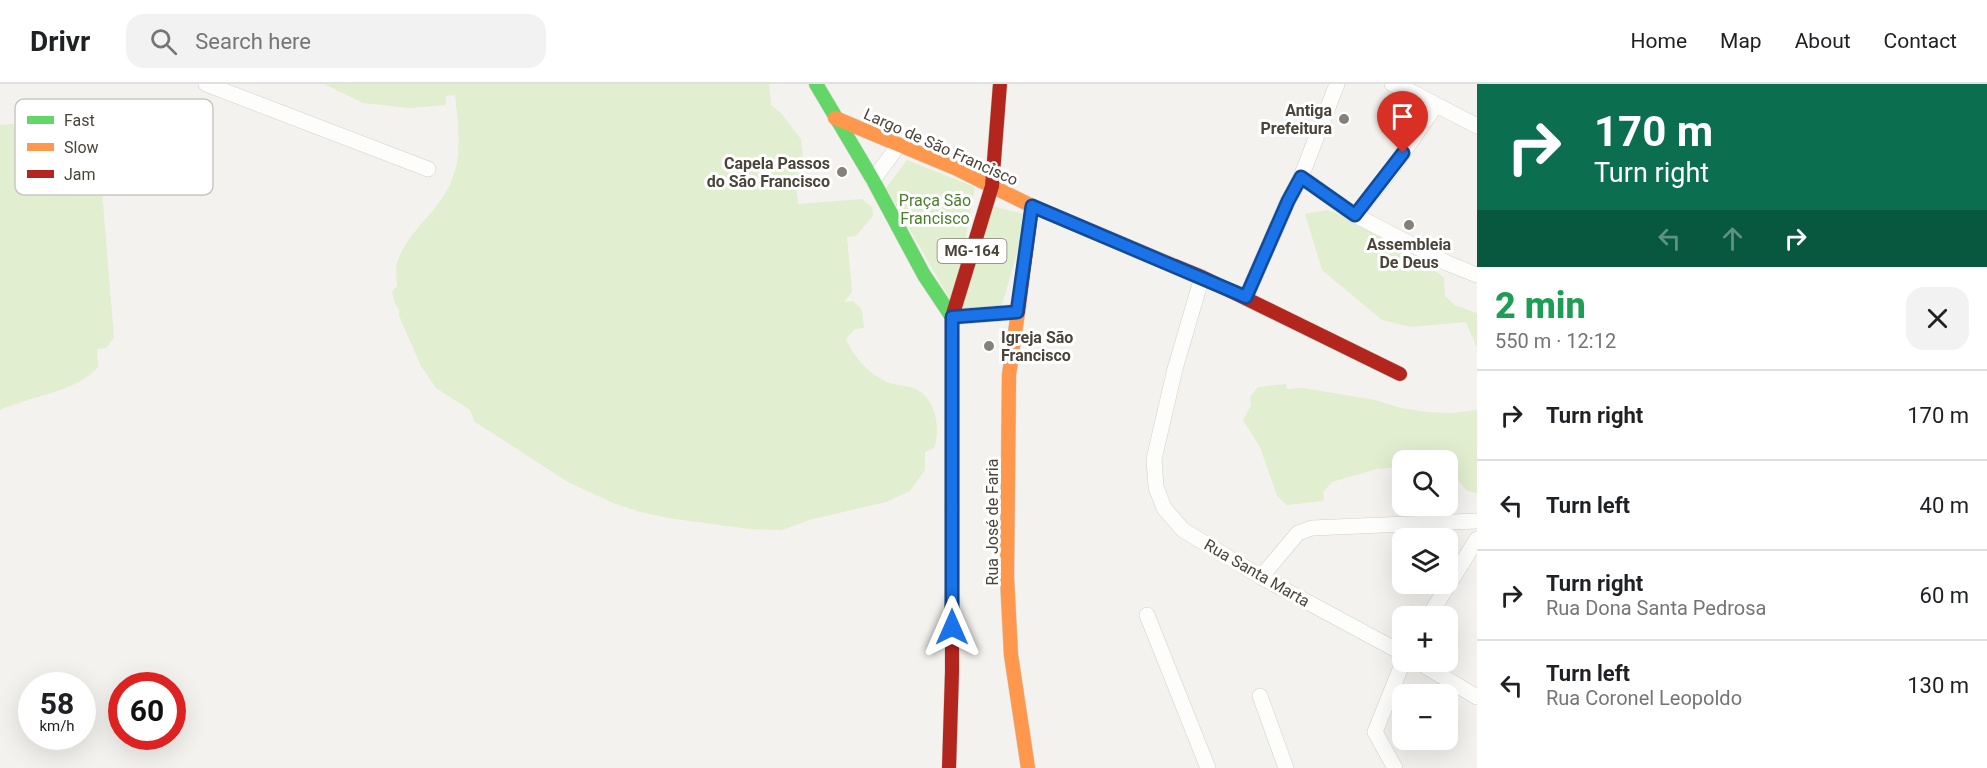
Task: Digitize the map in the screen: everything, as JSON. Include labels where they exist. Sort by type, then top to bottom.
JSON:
[{"type":"street","points":[[206,84],[428,169]]},
{"type":"street","name":"MG-164","points":[[816,84],[873,180],[924,275],[952,317]]},
{"type":"street","name":"MG-164","points":[[949,768],[952,672],[952,317],[992,186],[1000,84]]},
{"type":"street","points":[[1246,297],[1299,181],[1337,84]]},
{"type":"street","points":[[1392,84],[1477,126]]},
{"type":"street","points":[[1355,215],[1392,169],[1436,105]]},
{"type":"street","name":"Largo de São Francisco","points":[[835,118],[955,168],[1032,206],[1202,277],[1400,374]]},
{"type":"street","points":[[873,180],[898,146]]},
{"type":"street","points":[[1299,181],[1355,215],[1447,263],[1477,275]]},
{"type":"street","name":"Rua José de Faria","points":[[1028,768],[1011,655],[1007,577],[1009,375],[1032,206]]},
{"type":"street","name":"Rua Santa Marta","points":[[1202,277],[1175,369],[1154,459],[1156,488],[1164,508],[1182,530],[1261,577],[1392,648]]},
{"type":"street","points":[[952,317],[1017,312]]},
{"type":"street","points":[[1261,577],[1298,533],[1312,528],[1477,521]]},
{"type":"street","points":[[1435,606],[1477,539]]},
{"type":"street","points":[[1147,615],[1208,768]]},
{"type":"street","points":[[1395,768],[1374,732],[1398,672]]},
{"type":"street","points":[[1435,672],[1477,697]]},
{"type":"street","points":[[1260,696],[1286,768]]},
{"type":"green space","points":[[324,84],[769,84],[771,105],[781,113],[801,139],[803,157],[796,186],[798,204],[862,199],[872,207],[873,216],[856,236],[847,237],[852,292],[844,302],[853,301],[862,310],[864,328],[855,329],[846,339],[857,359],[874,374],[891,383],[918,390],[929,401],[933,408],[937,432],[934,448],[925,452],[925,470],[910,491],[886,502],[809,520],[782,530],[749,529],[641,512],[613,503],[568,482],[475,422],[470,410],[436,388],[421,366],[396,306],[392,292],[397,286],[396,265],[408,241],[445,193],[455,171],[459,139],[455,95],[446,96],[446,105],[410,108],[363,103]]},
{"type":"green space","points":[[15,124],[15,195],[102,195],[114,338],[106,348],[97,349],[98,367],[78,382],[0,410],[0,125]]},
{"type":"green space","name":"Praça São Francisco","points":[[907,160],[975,187],[953,305],[886,188]]},
{"type":"green space","points":[[988,205],[1028,215],[1001,308],[956,312]]},
{"type":"green space","points":[[1327,210],[1362,225],[1414,262],[1424,261],[1444,278],[1445,296],[1455,305],[1477,313],[1477,348],[1466,322],[1411,327],[1382,320],[1322,270],[1305,214]]},
{"type":"green space","points":[[1286,384],[1287,389],[1303,388],[1375,400],[1401,408],[1427,412],[1452,413],[1477,410],[1477,493],[1467,491],[1458,481],[1458,450],[1392,450],[1392,468],[1377,469],[1332,482],[1323,492],[1324,501],[1287,505],[1277,496],[1260,447],[1243,420],[1251,405],[1250,397],[1258,387]]},
{"type":"traffic: fast","points":[[816,84],[873,180],[924,275],[952,317],[952,506]]},
{"type":"traffic: slow","points":[[835,118],[955,168],[1032,206],[1175,266]]},
{"type":"traffic: slow","points":[[1018,312],[1009,375],[1007,577],[1011,655],[1028,768]]},
{"type":"traffic: jam","points":[[952,317],[992,186],[1000,84]]},
{"type":"traffic: jam","points":[[1018,312],[1032,206]]},
{"type":"traffic: jam","points":[[1175,266],[1400,374]]},
{"type":"traffic: jam","points":[[949,768],[952,672],[952,506]]},
{"type":"place","name":"Antiga Prefeitura","points":[[1344,119]]},
{"type":"place","name":"Capela Passos do São Francisco","points":[[842,172]]},
{"type":"place","name":"Assembleia De Deus","points":[[1409,225]]},
{"type":"place","name":"Igreja São Francisco","points":[[989,346]]},
{"type":"route","points":[[952,627],[952,317],[1017,312],[1032,206],[1246,297],[1288,201],[1301,177],[1355,215],[1403,153]]}]
